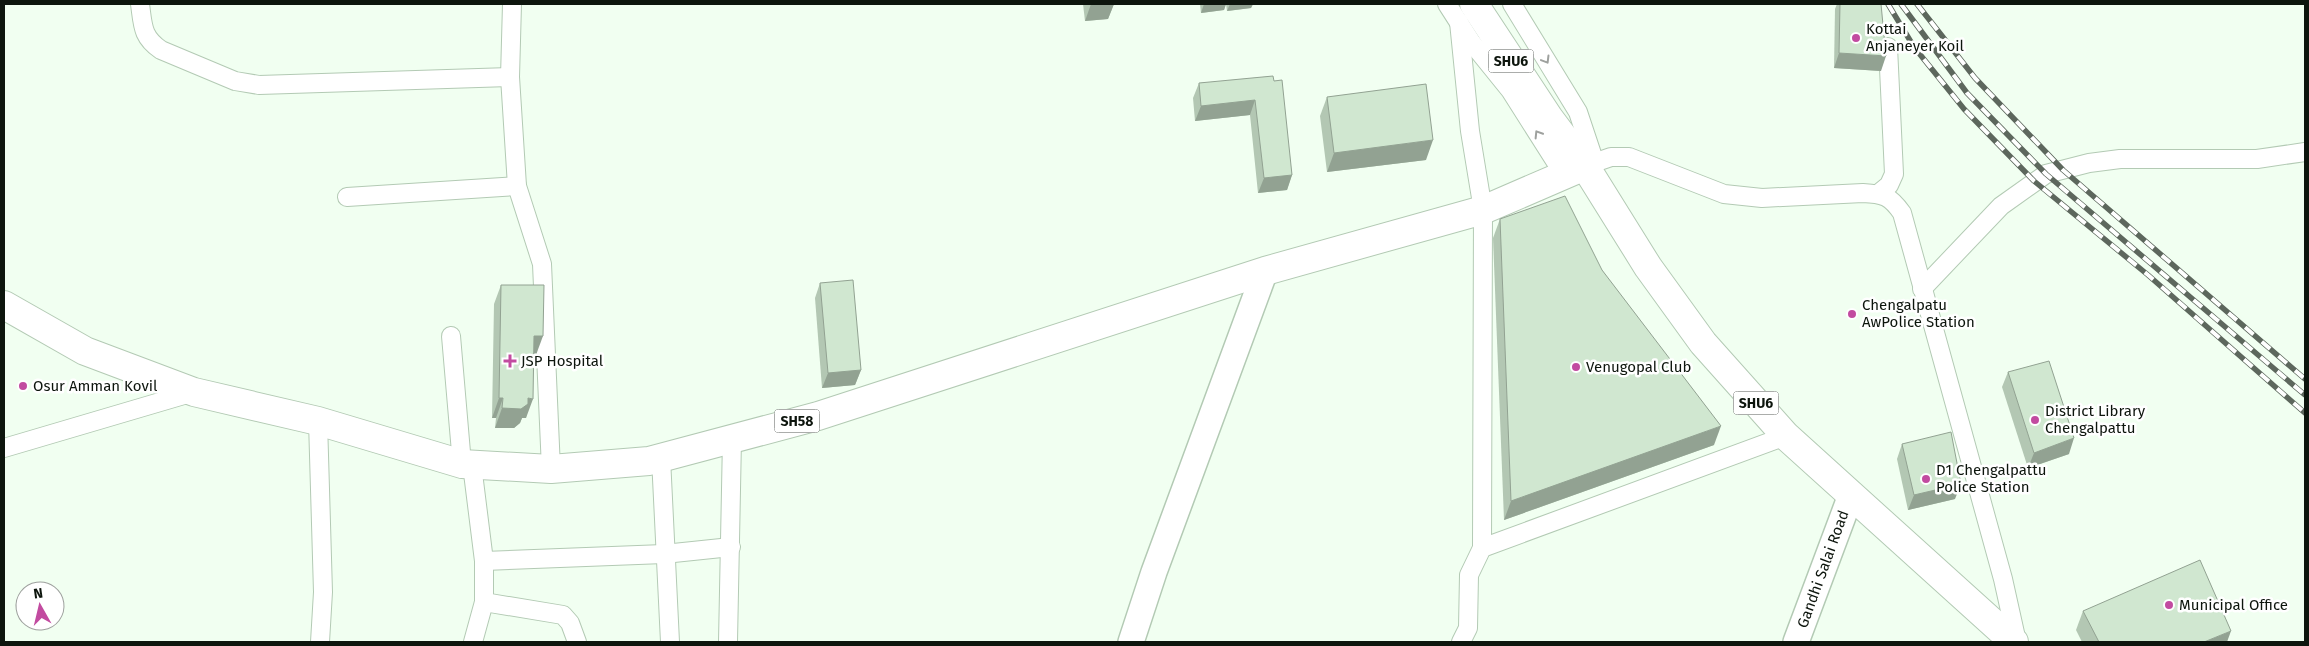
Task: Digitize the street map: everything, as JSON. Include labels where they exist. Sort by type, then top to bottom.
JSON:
[{"type":"main road","name":"SHU6","points":[[1466,13],[1549,118],[1648,267],[1703,343],[1786,436],[2016,642]]},
{"type":"main road","name":"SH58","points":[[4,306],[86,351],[194,392],[318,421],[467,464],[551,469],[650,461],[818,416],[1265,271],[1482,210],[1581,168]]},
{"type":"street","points":[[140,4],[144,32],[152,43],[162,50],[243,82],[282,86],[510,77]]},
{"type":"street","points":[[512,4],[510,77],[517,186],[542,264],[551,469]]},
{"type":"street","points":[[1447,4],[1466,13],[1469,122],[1482,210],[1482,548],[1469,575],[1468,628],[1461,642]]},
{"type":"street","points":[[1512,4],[1578,112],[1581,168],[1611,157],[1629,157],[1724,194],[1762,198],[1878,194],[1892,199],[1902,213],[2003,579],[2016,642]]},
{"type":"street","points":[[1878,194],[1889,185],[1894,174],[1888,47]]},
{"type":"street","points":[[1922,289],[2001,206],[2046,174],[2089,163],[2120,159],[2257,159],[2305,152]]},
{"type":"street","points":[[347,197],[517,186]]},
{"type":"street","points":[[1131,642],[1154,572],[1265,271]]},
{"type":"street","points":[[451,336],[467,464],[484,561],[484,602],[473,642]]},
{"type":"street","points":[[4,448],[194,392]]},
{"type":"street","points":[[318,421],[323,592],[320,642]]},
{"type":"street","points":[[1482,548],[1786,436]]},
{"type":"street","points":[[728,642],[732,439]]},
{"type":"street","points":[[661,458],[664,554],[670,642]]},
{"type":"street","name":"Gandhi Salai Road","points":[[1797,642],[1851,495]]},
{"type":"street","points":[[484,561],[664,554],[731,547]]},
{"type":"street","points":[[484,602],[563,615],[570,623],[577,642]]},
{"type":"building","name":"Kottai Anjaneyer Koil","points":[[1840,4],[1881,4],[1886,56],[1839,53]]},
{"type":"building","points":[[1273,76],[1274,81],[1282,80],[1292,175],[1264,178],[1255,100],[1201,106],[1199,83]]},
{"type":"building","points":[[1426,84],[1433,140],[1334,153],[1327,97]]},
{"type":"building","name":"Venugopal Club","points":[[1565,196],[1602,270],[1721,426],[1511,501],[1500,219]]},
{"type":"building","points":[[853,280],[861,370],[828,373],[820,283]]},
{"type":"building","points":[[501,285],[544,285],[543,336],[534,336],[533,399],[528,398],[528,404],[521,409],[502,408],[503,398],[499,398]]},
{"type":"building","name":"District Library Chengalpattu","points":[[2049,361],[2074,438],[2034,453],[2008,372]]},
{"type":"building","name":"D1 Chengalpattu Police Station","points":[[1951,432],[1961,484],[1914,495],[1902,444]]},
{"type":"building","name":"Municipal Office","points":[[2200,560],[2231,631],[2204,642],[2099,642],[2083,611]]},
{"type":"railway","points":[[1888,4],[1914,47],[1964,109],[2034,181],[2148,275],[2305,413]]},
{"type":"railway","points":[[1901,4],[1967,93],[2046,174],[2305,395]]},
{"type":"railway","points":[[1917,4],[1975,78],[2063,170],[2305,379]]},
{"type":"place","name":"Kottai Anjaneyer Koil","points":[[1856,38]]},
{"type":"place","name":"Chengalpatu AwPolice Station","points":[[1852,314]]},
{"type":"place","name":"JSP Hospital","points":[[510,361]]},
{"type":"place","name":"Venugopal Club","points":[[1576,367]]},
{"type":"place","name":"Osur Amman Kovil","points":[[23,386]]},
{"type":"place","name":"District Library Chengalpattu","points":[[2035,420]]},
{"type":"place","name":"D1 Chengalpattu Police Station","points":[[1926,479]]},
{"type":"place","name":"Municipal Office","points":[[2169,605]]}]
